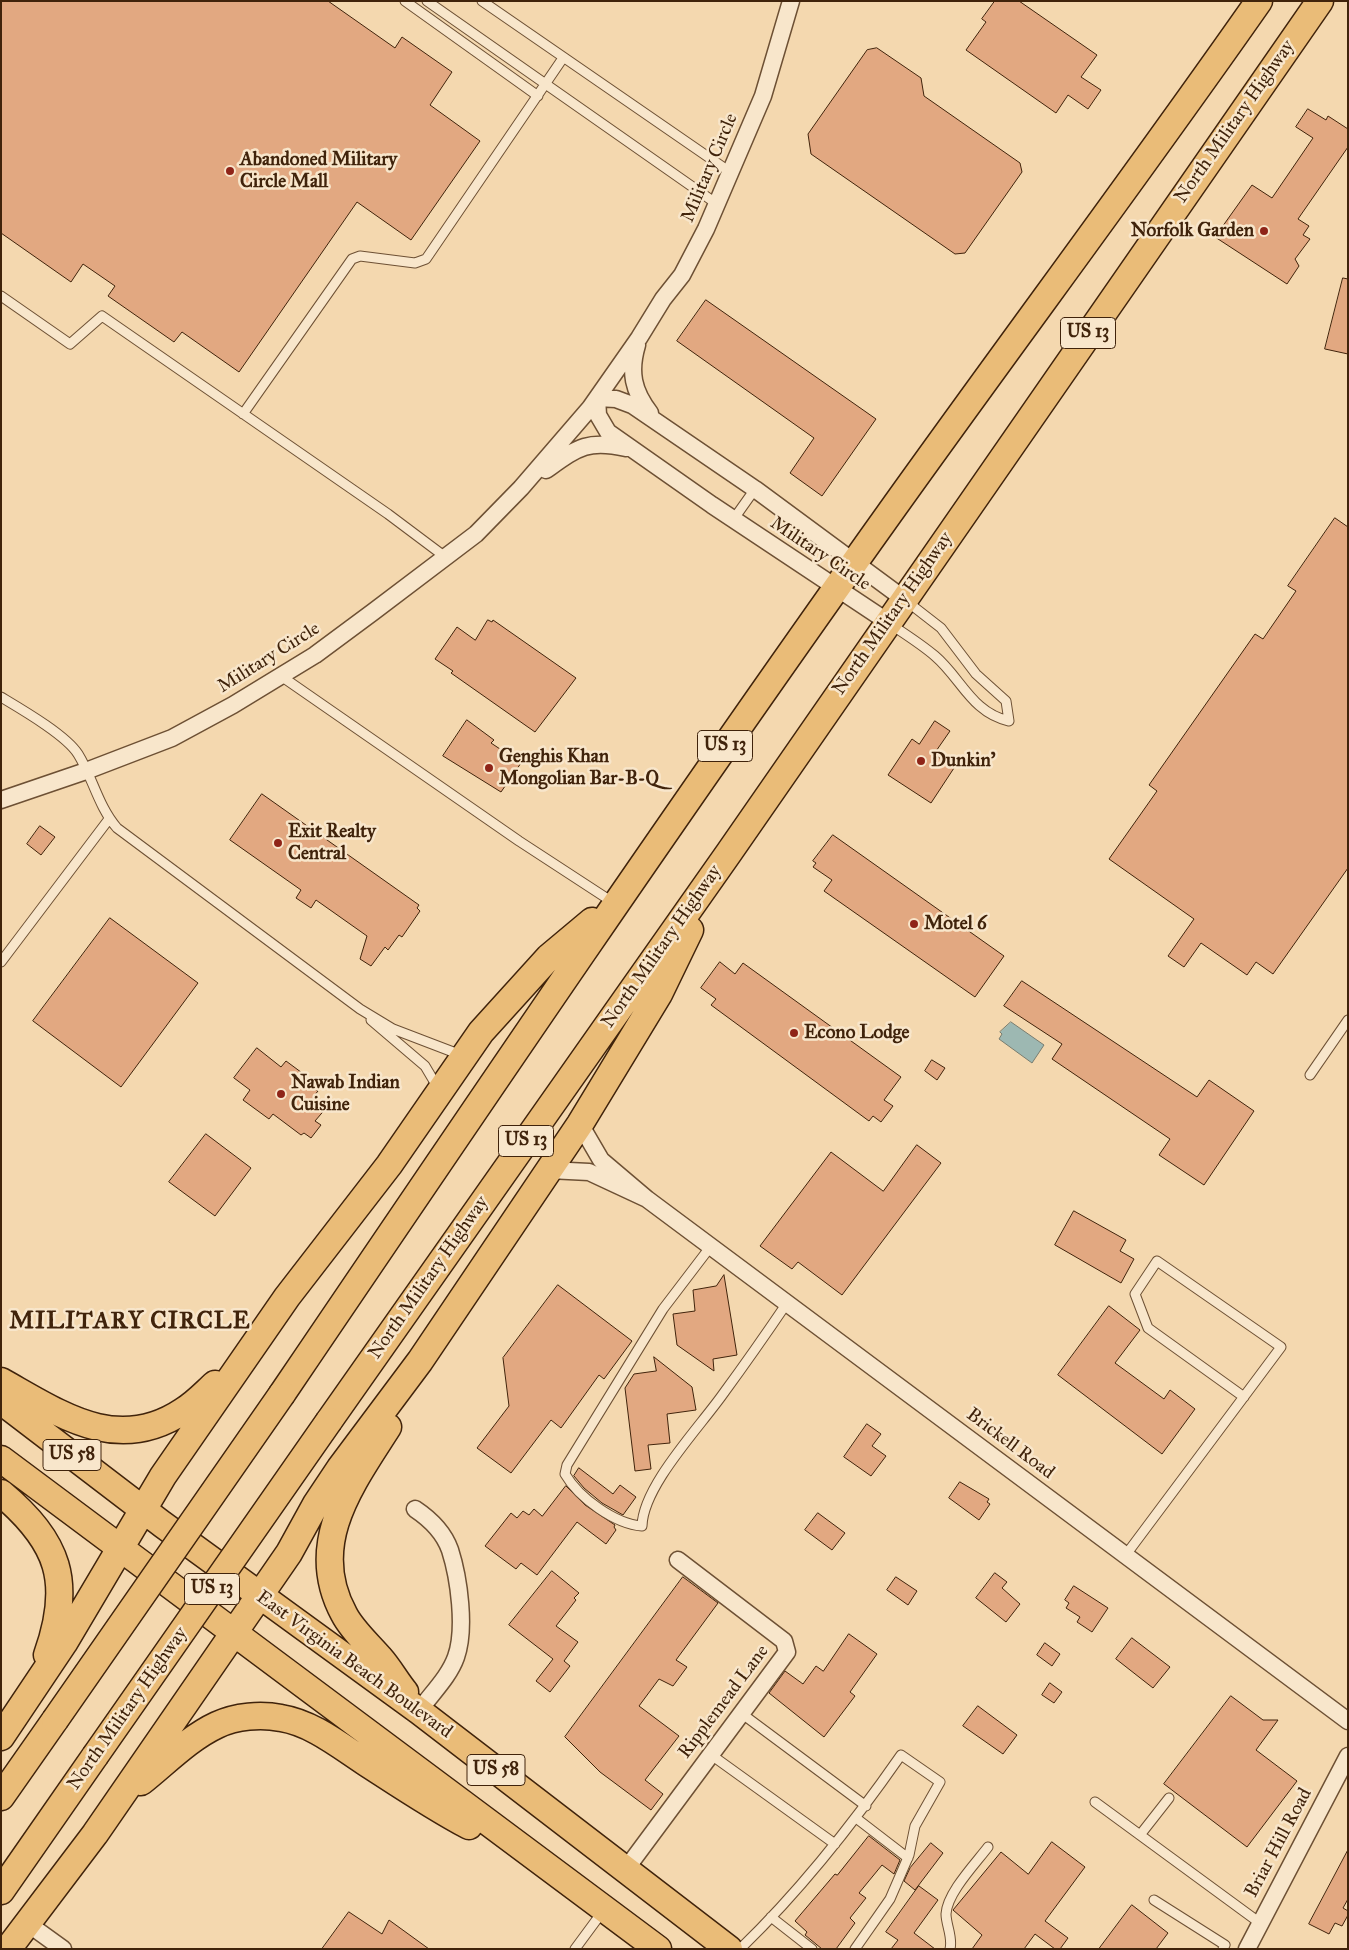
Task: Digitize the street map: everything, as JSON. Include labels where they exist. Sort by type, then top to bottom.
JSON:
[{"type":"main road","name":"US 13","points":[[1,1797],[282,1394],[614,904],[836,589],[1171,128],[1259,1]]},
{"type":"main road","name":"North Military Highway","points":[[1,1891],[722,861],[1320,1]]},
{"type":"main road","points":[[8,1949],[117,1802],[260,1596],[289,1553],[340,1468],[420,1361],[580,1124],[659,994],[722,861]]},
{"type":"main road","points":[[1,1737],[64,1643],[162,1476],[287,1296],[389,1165],[463,1056],[481,1032],[549,957],[614,904]]},
{"type":"main road","points":[[419,1711],[382,1660],[344,1615],[332,1580],[329,1551],[333,1527],[341,1504],[425,1370],[475,1279]]},
{"type":"main road","points":[[1,1381],[50,1409],[85,1424],[119,1432],[142,1429],[166,1421],[184,1411],[244,1359]]},
{"type":"main road","name":"East Virginia Beach Boulevard","points":[[1,1401],[142,1509],[419,1711],[729,1949]]},
{"type":"main road","name":"US 58","points":[[1,1459],[658,1949]]},
{"type":"main road","points":[[1,1493],[30,1520],[44,1538],[58,1568],[60,1588],[58,1610],[49,1650],[28,1699]]},
{"type":"main road","points":[[117,1802],[199,1735],[218,1725],[257,1716],[281,1718],[302,1724],[328,1737],[436,1808],[535,1859]]},
{"type":"street","name":"Military Circle","points":[[1,800],[86,771],[172,738],[233,705],[315,655],[444,556],[476,534],[521,488],[597,398],[639,338],[663,299],[682,275],[717,204],[763,96],[791,1]]},
{"type":"street","name":"Military Circle","points":[[639,338],[632,362],[634,385],[641,402],[657,423]]},
{"type":"street","name":"Military Circle","points":[[597,398],[616,399],[632,405],[755,490],[904,599]]},
{"type":"street","name":"Military Circle","points":[[597,398],[596,407],[601,422],[608,432],[733,520],[888,622]]},
{"type":"street","name":"Military Circle","points":[[521,488],[565,457],[590,444],[608,444],[632,449]]},
{"type":"street","name":"Brickell Road","points":[[580,1124],[601,1160],[647,1199],[1348,1721]]},
{"type":"street","name":"Brickell Road","points":[[549,1170],[589,1172],[647,1199]]},
{"type":"street","points":[[415,1510],[438,1530],[449,1550],[461,1620],[461,1641],[455,1659],[419,1711]]},
{"type":"street","name":"Ripplemead Lane","points":[[626,1869],[787,1652],[784,1641],[678,1560]]},
{"type":"street","name":"Briar Hill Road","points":[[1247,1949],[1348,1756]]},
{"type":"street","points":[[27,1923],[63,1949]]},
{"type":"lane","points":[[405,1],[538,96]]},
{"type":"lane","points":[[427,1],[717,204]]},
{"type":"lane","points":[[482,1],[730,172]]},
{"type":"lane","points":[[243,414],[352,259],[360,256],[415,263],[426,259],[563,58]]},
{"type":"lane","points":[[1,296],[70,344],[102,316],[388,514],[444,556]]},
{"type":"lane","points":[[733,520],[755,490]]},
{"type":"lane","points":[[888,622],[936,656],[970,698],[995,718],[1009,721],[1006,701],[976,674],[941,628],[904,599]]},
{"type":"lane","points":[[281,676],[511,836],[614,904]]},
{"type":"lane","points":[[1,697],[50,728],[75,750],[109,819],[117,828],[360,1009],[393,1029],[463,1056]]},
{"type":"lane","points":[[1,962],[109,819]]},
{"type":"lane","points":[[360,1009],[388,1036],[425,1066],[440,1092]]},
{"type":"lane","points":[[1310,1075],[1348,1020]]},
{"type":"lane","points":[[710,1246],[663,1309],[566,1465],[565,1474],[570,1482],[609,1515],[628,1525],[642,1526],[642,1514],[662,1476],[787,1303]]},
{"type":"lane","points":[[1125,1556],[1281,1347],[1158,1261],[1135,1294],[1148,1328],[1244,1396]]},
{"type":"lane","points":[[741,1713],[866,1806]]},
{"type":"lane","points":[[710,1754],[835,1844]]},
{"type":"lane","points":[[740,1949],[771,1917],[835,1844],[866,1806],[901,1755],[940,1782],[915,1826],[908,1858],[890,1899],[855,1949]]},
{"type":"lane","points":[[1140,1835],[1169,1798]]},
{"type":"lane","points":[[1095,1802],[1260,1923]]},
{"type":"lane","points":[[856,1818],[908,1858]]},
{"type":"lane","points":[[950,1949],[951,1943],[946,1912],[951,1897],[988,1847]]},
{"type":"lane","points":[[1154,1900],[1225,1945],[1223,1949]]},
{"type":"lane","points":[[575,1949],[604,1910]]},
{"type":"lane","points":[[771,1917],[812,1949]]},
{"type":"water","points":[[1011,1022],[1044,1045],[1032,1063],[999,1039],[1002,1034],[1000,1032]]},
{"type":"building","name":"Abandoned Military Circle Mall","points":[[1,1],[328,1],[395,48],[402,37],[452,72],[430,105],[480,141],[411,240],[357,202],[239,372],[182,332],[174,342],[108,296],[115,286],[83,264],[71,282],[1,233]]},
{"type":"building","points":[[995,1],[1019,1],[1097,55],[1081,77],[1101,90],[1088,109],[1068,95],[1056,113],[966,50],[986,22],[982,19]]},
{"type":"building","points":[[877,48],[921,78],[924,96],[1020,163],[1022,172],[965,253],[955,254],[811,154],[808,134],[867,50]]},
{"type":"building","points":[[1308,109],[1326,120],[1328,116],[1348,129],[1348,147],[1298,219],[1309,226],[1303,235],[1310,239],[1295,259],[1299,266],[1287,284],[1215,237],[1252,185],[1272,198],[1313,138],[1296,127]]},
{"type":"building","points":[[1343,278],[1348,279],[1348,354],[1325,349]]},
{"type":"building","points":[[706,300],[876,419],[822,496],[790,473],[814,438],[677,341]]},
{"type":"building","points":[[1335,518],[1348,527],[1348,868],[1273,974],[1256,962],[1247,975],[1201,943],[1184,967],[1168,956],[1194,919],[1109,859],[1157,791],[1149,785],[1255,634],[1263,639],[1296,591],[1288,586]]},
{"type":"building","points":[[488,620],[492,622],[493,620],[576,678],[535,732],[451,673],[453,671],[435,659],[457,627],[475,640]]},
{"type":"building","points":[[467,720],[494,740],[491,743],[521,763],[501,792],[443,756]]},
{"type":"building","name":"Dunkin'","points":[[935,721],[950,731],[934,754],[954,768],[931,803],[888,775],[912,739],[919,744]]},
{"type":"building","points":[[262,794],[419,905],[417,908],[420,911],[402,937],[399,935],[388,950],[385,947],[371,966],[360,959],[367,936],[316,900],[311,908],[296,898],[301,890],[230,840]]},
{"type":"building","points":[[40,826],[55,837],[41,855],[27,844]]},
{"type":"building","name":"Motel 6","points":[[833,835],[1004,956],[975,997],[824,891],[832,880],[813,867],[816,863],[813,861]]},
{"type":"building","points":[[110,918],[198,983],[121,1087],[33,1021]]},
{"type":"building","name":"Econo Lodge","points":[[720,962],[735,974],[743,963],[901,1077],[884,1100],[893,1106],[881,1122],[873,1116],[869,1121],[711,1005],[716,999],[701,988]]},
{"type":"building","points":[[1022,981],[1197,1097],[1209,1080],[1254,1111],[1204,1185],[1159,1155],[1170,1139],[1052,1059],[1062,1044],[1004,1006]]},
{"type":"building","name":"Nawab Indian Cuisine","points":[[257,1048],[281,1067],[286,1061],[313,1081],[309,1085],[318,1091],[313,1097],[327,1107],[315,1121],[321,1125],[311,1138],[304,1133],[301,1135],[273,1114],[269,1119],[243,1100],[250,1090],[234,1078]]},
{"type":"building","points":[[932,1060],[945,1068],[937,1080],[925,1071]]},
{"type":"building","points":[[206,1134],[251,1168],[215,1216],[169,1182]]},
{"type":"building","points":[[917,1145],[941,1163],[842,1295],[798,1262],[792,1269],[760,1246],[831,1152],[883,1191]]},
{"type":"building","points":[[1074,1211],[1126,1240],[1120,1251],[1134,1259],[1121,1283],[1055,1245]]},
{"type":"building","points":[[724,1275],[737,1355],[713,1359],[714,1371],[677,1345],[673,1314],[695,1311],[693,1290],[716,1286]]},
{"type":"building","points":[[558,1285],[632,1341],[604,1379],[599,1375],[561,1428],[551,1420],[511,1473],[477,1448],[509,1406],[503,1358]]},
{"type":"building","points":[[1109,1306],[1140,1330],[1115,1363],[1164,1399],[1170,1390],[1195,1409],[1162,1454],[1058,1375]]},
{"type":"building","points":[[654,1357],[692,1387],[696,1410],[667,1414],[670,1443],[648,1445],[651,1469],[635,1471],[625,1388],[634,1374],[656,1371]]},
{"type":"building","points":[[867,1424],[881,1434],[872,1446],[886,1456],[871,1476],[844,1457]]},
{"type":"building","points":[[579,1468],[613,1494],[620,1485],[636,1497],[623,1515],[602,1503],[584,1488],[574,1476]]},
{"type":"building","points":[[960,1482],[989,1499],[987,1502],[990,1504],[979,1520],[949,1498]]},
{"type":"building","points":[[566,1486],[585,1505],[615,1525],[616,1530],[606,1544],[577,1522],[537,1575],[521,1563],[516,1569],[485,1546],[511,1513],[517,1518],[523,1511],[529,1515],[534,1509],[542,1516]]},
{"type":"building","points":[[818,1513],[845,1533],[832,1550],[805,1530]]},
{"type":"building","points":[[552,1571],[579,1593],[574,1598],[576,1600],[556,1626],[578,1642],[564,1661],[570,1666],[550,1692],[536,1681],[553,1659],[509,1625]]},
{"type":"building","points":[[995,1573],[1007,1582],[1002,1588],[1020,1604],[1006,1622],[976,1598]]},
{"type":"building","points":[[683,1577],[718,1603],[676,1660],[687,1667],[673,1686],[659,1679],[639,1706],[679,1736],[645,1780],[663,1794],[651,1810],[600,1772],[565,1737]]},
{"type":"building","points":[[896,1577],[917,1591],[908,1605],[887,1590]]},
{"type":"building","points":[[1074,1586],[1108,1608],[1092,1632],[1077,1622],[1080,1617],[1066,1608],[1069,1603],[1065,1600]]},
{"type":"building","points":[[849,1634],[877,1654],[850,1692],[855,1696],[824,1737],[769,1693],[785,1671],[803,1684],[816,1666],[823,1671]]},
{"type":"building","points":[[1132,1638],[1170,1667],[1153,1688],[1116,1659]]},
{"type":"building","points":[[1045,1643],[1060,1654],[1052,1666],[1037,1655]]},
{"type":"building","points":[[1050,1683],[1062,1692],[1054,1703],[1042,1695]]},
{"type":"building","points":[[1231,1696],[1263,1720],[1278,1720],[1256,1750],[1297,1781],[1247,1847],[1164,1784]]},
{"type":"building","points":[[978,1706],[1017,1735],[1003,1754],[963,1726]]},
{"type":"building","points":[[869,1836],[900,1860],[894,1874],[882,1865],[859,1893],[866,1898],[850,1918],[855,1923],[836,1949],[822,1949],[805,1935],[807,1932],[795,1921]]},
{"type":"building","points":[[1052,1842],[1085,1867],[1045,1921],[1068,1938],[1060,1949],[1055,1949],[1035,1934],[1024,1949],[972,1949],[982,1935],[953,1910],[1001,1852],[1028,1874]]},
{"type":"building","points":[[931,1843],[943,1853],[915,1890],[904,1881],[910,1868]]},
{"type":"building","points":[[1348,1850],[1348,1899],[1343,1908],[1348,1911],[1348,1915],[1342,1926],[1335,1923],[1329,1934],[1309,1924]]},
{"type":"building","points":[[919,1886],[938,1900],[914,1933],[935,1949],[891,1949],[898,1940],[886,1932]]},
{"type":"building","points":[[1132,1905],[1168,1933],[1156,1949],[1099,1949]]},
{"type":"building","points":[[349,1912],[382,1934],[389,1920],[429,1949],[322,1949]]},
{"type":"place","name":"Abandoned Military Circle Mall","points":[[230,171]]},
{"type":"place","name":"Norfolk Garden","points":[[1264,231]]},
{"type":"place","name":"Dunkin'","points":[[921,761]]},
{"type":"place","name":"Genghis Khan Mongolian Bar-B-Q","points":[[489,768]]},
{"type":"place","name":"Exit Realty Central","points":[[278,843]]},
{"type":"place","name":"Motel 6","points":[[914,924]]},
{"type":"place","name":"Econo Lodge","points":[[794,1033]]},
{"type":"place","name":"Nawab Indian Cuisine","points":[[281,1094]]},
{"type":"district","name":"MILITARY CIRCLE","points":[[130,1322]]}]
